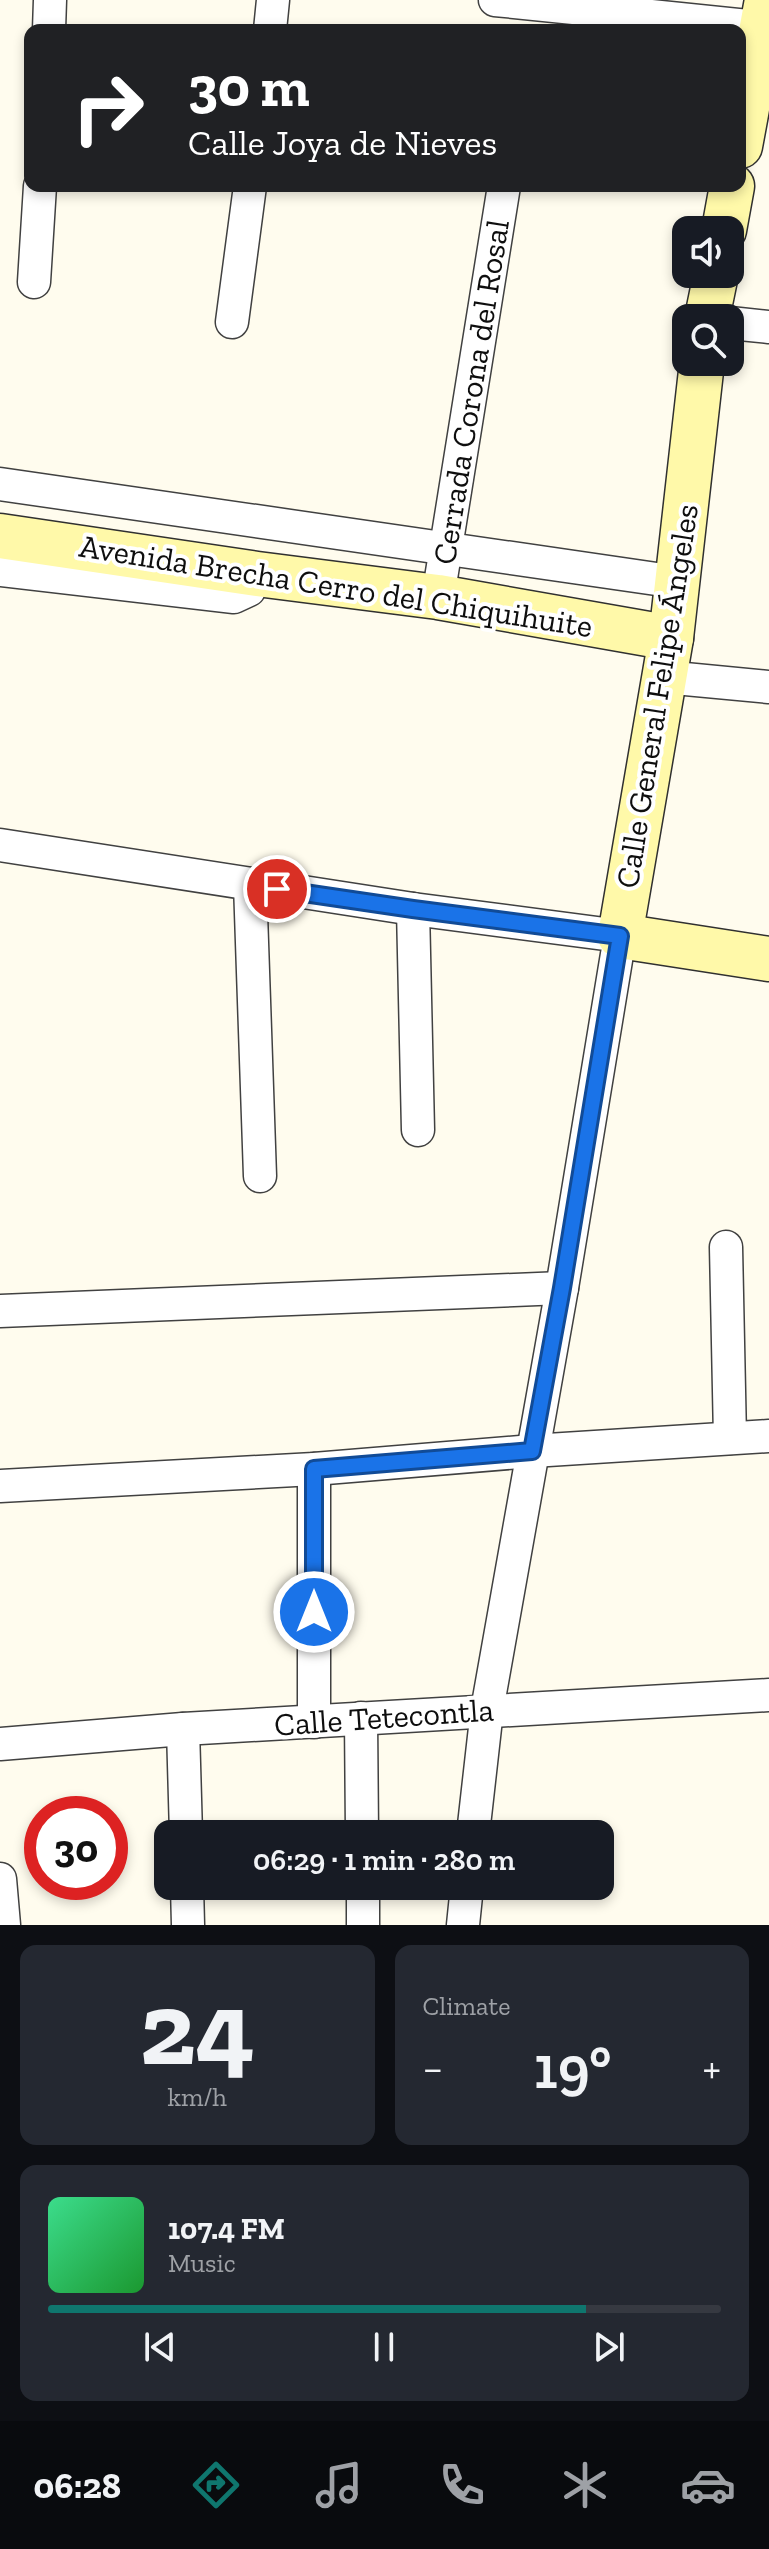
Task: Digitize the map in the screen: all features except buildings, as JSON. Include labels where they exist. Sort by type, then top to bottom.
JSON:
[{"type":"street","points":[[49,24],[50,0]]},
{"type":"street","points":[[271,24],[273,0]]},
{"type":"street","points":[[495,0],[531,18],[766,18],[746,116]]},
{"type":"street","points":[[34,282],[40,192]]},
{"type":"street","points":[[232,322],[249,192]]},
{"type":"street","name":"Cerrada Corona del Rosal","points":[[438,597],[503,192]]},
{"type":"street","points":[[727,216],[731,192]]},
{"type":"street","points":[[744,324],[769,327]]},
{"type":"street","name":"Calle General Felipe Ángeles","points":[[475,1820],[487,1710],[562,1288],[668,657],[700,376]]},
{"type":"street","points":[[0,484],[677,582]]},
{"type":"street","name":"Avenida Brecha Cerro del Chiquihuite","points":[[0,536],[438,597],[668,657]]},
{"type":"street","points":[[0,570],[234,597],[249,590],[257,574]]},
{"type":"street","points":[[668,657],[769,687]]},
{"type":"street","points":[[0,845],[413,909],[769,959]]},
{"type":"street","points":[[250,884],[260,1176]]},
{"type":"street","points":[[413,909],[418,1130]]},
{"type":"street","points":[[726,1247],[730,1438]]},
{"type":"street","points":[[0,1311],[562,1288]]},
{"type":"street","points":[[0,1486],[314,1469],[769,1436]]},
{"type":"street","points":[[314,1469],[314,1722]]},
{"type":"street","name":"Calle Tetecontla","points":[[0,1744],[183,1729],[769,1695]]},
{"type":"street","points":[[361,1718],[362,1820]]},
{"type":"street","points":[[183,1729],[186,1820]]},
{"type":"street","points":[[0,1879],[4,1925]]},
{"type":"street","points":[[187,1900],[188,1925]]},
{"type":"street","points":[[363,1900],[363,1925]]},
{"type":"street","points":[[463,1925],[466,1900]]},
{"type":"route","points":[[277,889],[620,936],[532,1451],[314,1469],[314,1612]]}]
